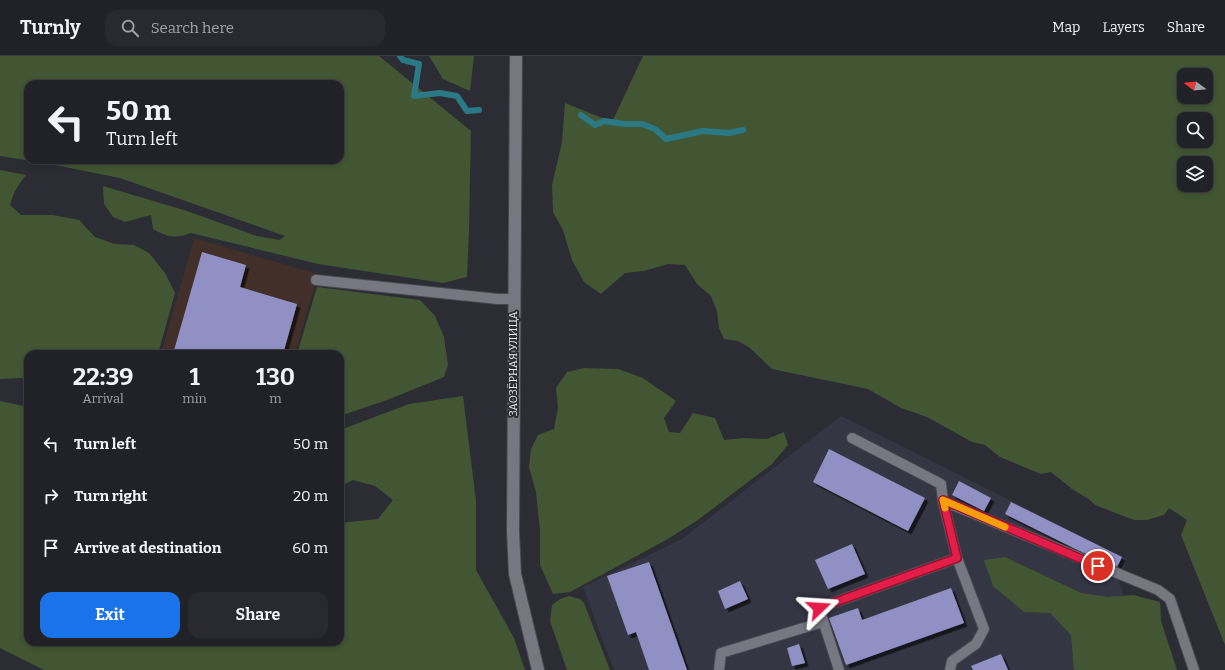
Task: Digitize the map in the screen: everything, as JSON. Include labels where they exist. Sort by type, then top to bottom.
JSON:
[{"type":"street","name":"ЗАОЗЁРНАЯ УЛИЦА","points":[[516,56],[514,574],[538,670]]},
{"type":"lane","points":[[316,280],[491,298],[514,299]]},
{"type":"lane","points":[[852,438],[941,484],[943,500],[957,558],[984,629],[976,644],[952,661],[950,670]]},
{"type":"lane","points":[[943,500],[1158,590],[1170,599],[1194,670]]},
{"type":"lane","points":[[839,670],[819,608],[957,558]]},
{"type":"lane","points":[[719,670],[721,653],[823,622]]},
{"type":"shaded area","points":[[194,238],[318,274],[296,350],[162,350]]},
{"type":"shaded area","points":[[841,416],[1127,559],[1119,582],[1149,670],[614,670],[583,587],[682,539]]},
{"type":"green space","points":[[0,56],[379,56],[471,131],[467,277],[443,283],[318,264],[191,233],[181,236],[163,234],[153,229],[151,215],[125,222],[113,217],[104,204],[103,186],[187,211],[257,236],[279,240],[285,236],[120,178],[50,164],[344,164],[344,80],[24,80],[24,160],[0,156]]},
{"type":"green space","points":[[429,56],[474,56],[470,91],[443,79]]},
{"type":"green space","points":[[643,56],[1225,56],[1225,645],[1181,535],[1187,520],[1169,508],[1164,515],[1147,520],[1134,520],[1095,505],[1051,472],[1041,474],[1000,457],[985,445],[972,442],[927,417],[901,408],[868,389],[772,369],[750,348],[738,341],[724,339],[719,328],[717,311],[711,296],[697,284],[685,265],[668,264],[644,271],[625,273],[601,294],[584,282],[572,260],[563,230],[553,212],[552,185],[562,142],[565,103],[612,122]]},
{"type":"green space","points":[[0,170],[26,175],[16,189],[10,205],[21,215],[53,215],[79,220],[95,237],[115,244],[134,245],[149,253],[165,273],[175,293],[159,350],[24,350],[24,378],[0,379]]},
{"type":"green space","points":[[317,287],[420,300],[435,316],[444,337],[448,365],[444,377],[387,400],[344,415],[344,350],[298,350]]},
{"type":"green space","points":[[584,368],[618,369],[643,378],[676,401],[664,418],[669,432],[680,433],[693,413],[715,418],[724,440],[743,438],[767,439],[784,432],[788,445],[772,464],[695,522],[666,540],[570,592],[553,594],[540,565],[540,530],[536,492],[529,467],[531,449],[538,435],[554,429],[558,408],[556,388],[567,372]]},
{"type":"green space","points":[[463,396],[476,501],[476,570],[514,638],[525,670],[44,670],[0,648],[0,401],[24,406],[24,646],[344,646],[344,523],[378,519],[393,500],[375,486],[353,480],[344,484],[344,428],[409,404]]},
{"type":"green space","points":[[1005,557],[1081,593],[1108,597],[1133,595],[1160,602],[1161,621],[1177,670],[1074,670],[1071,635],[1050,613],[1024,612],[993,586],[984,560]]},
{"type":"green space","points":[[569,596],[580,599],[584,603],[610,670],[567,670],[550,621],[552,605],[560,599]]},
{"type":"building","points":[[202,252],[246,265],[240,287],[297,304],[284,350],[174,350]]},
{"type":"building","points":[[829,449],[925,498],[908,531],[813,482]]},
{"type":"building","points":[[959,481],[991,498],[984,511],[952,495]]},
{"type":"building","points":[[1011,502],[1122,557],[1116,569],[1005,514]]},
{"type":"building","points":[[852,544],[865,574],[828,589],[815,560]]},
{"type":"building","points":[[649,562],[687,670],[649,670],[636,632],[628,635],[607,576]]},
{"type":"building","points":[[740,581],[748,599],[725,609],[718,591]]},
{"type":"building","points":[[951,588],[964,623],[846,665],[829,618],[858,608],[862,620]]},
{"type":"building","points":[[799,644],[805,663],[792,666],[787,648]]},
{"type":"building","points":[[1001,654],[1008,670],[973,670],[971,666]]},
{"type":"waterway","points":[[400,56],[403,60],[419,64],[414,96],[440,93],[457,96],[467,111],[479,110]]},
{"type":"waterway","points":[[581,115],[595,125],[604,121],[625,124],[642,124],[655,129],[666,139],[703,131],[729,133],[743,130]]},
{"type":"slow traffic","points":[[945,508],[943,500],[1005,527]]},
{"type":"route","points":[[819,608],[957,558],[943,500],[1098,566]]}]
